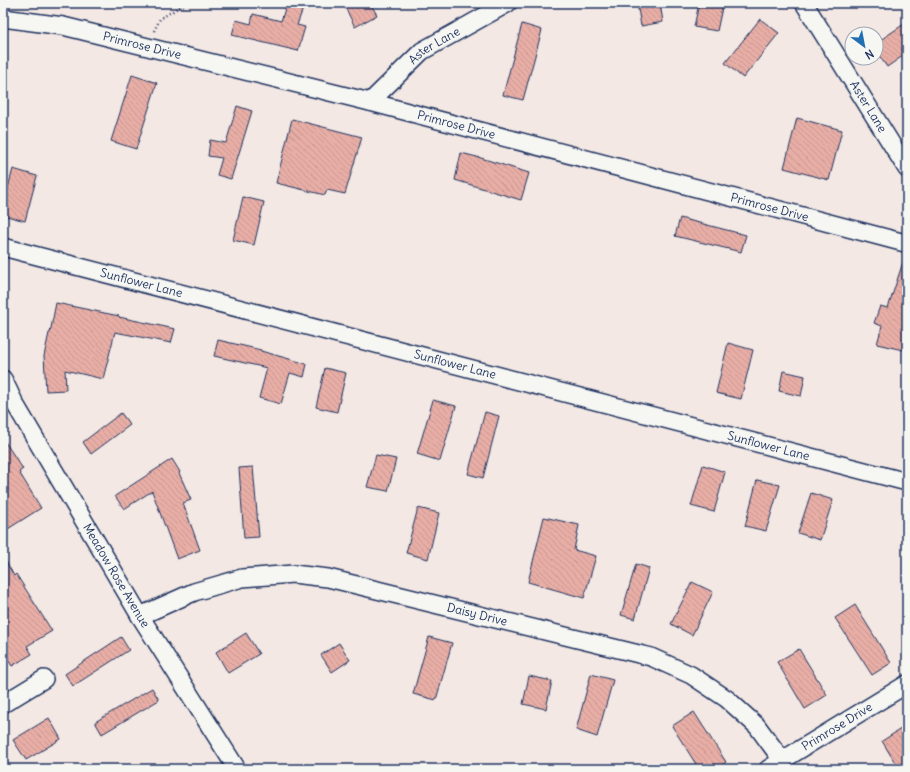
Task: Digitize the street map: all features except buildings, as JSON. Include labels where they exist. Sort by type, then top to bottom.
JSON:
[{"type":"street","name":"Aster Lane","points":[[370,102],[422,51],[508,3]]},
{"type":"street","name":"Aster Lane","points":[[804,3],[907,169]]},
{"type":"street","name":"Primrose Drive","points":[[3,18],[63,26],[906,238]]},
{"type":"street","name":"Sunflower Lane","points":[[3,246],[907,482]]},
{"type":"street","name":"Meadow Rose Avenue","points":[[3,379],[15,404],[140,616],[237,769]]},
{"type":"street","name":"Daisy Drive","points":[[140,616],[194,592],[242,578],[292,574],[328,578],[651,657],[691,674],[727,699],[758,726],[775,765]]},
{"type":"street","points":[[3,704],[44,679]]},
{"type":"street","name":"Primrose Drive","points":[[775,765],[907,684]]},
{"type":"path","points":[[145,47],[160,19],[186,3]]}]
